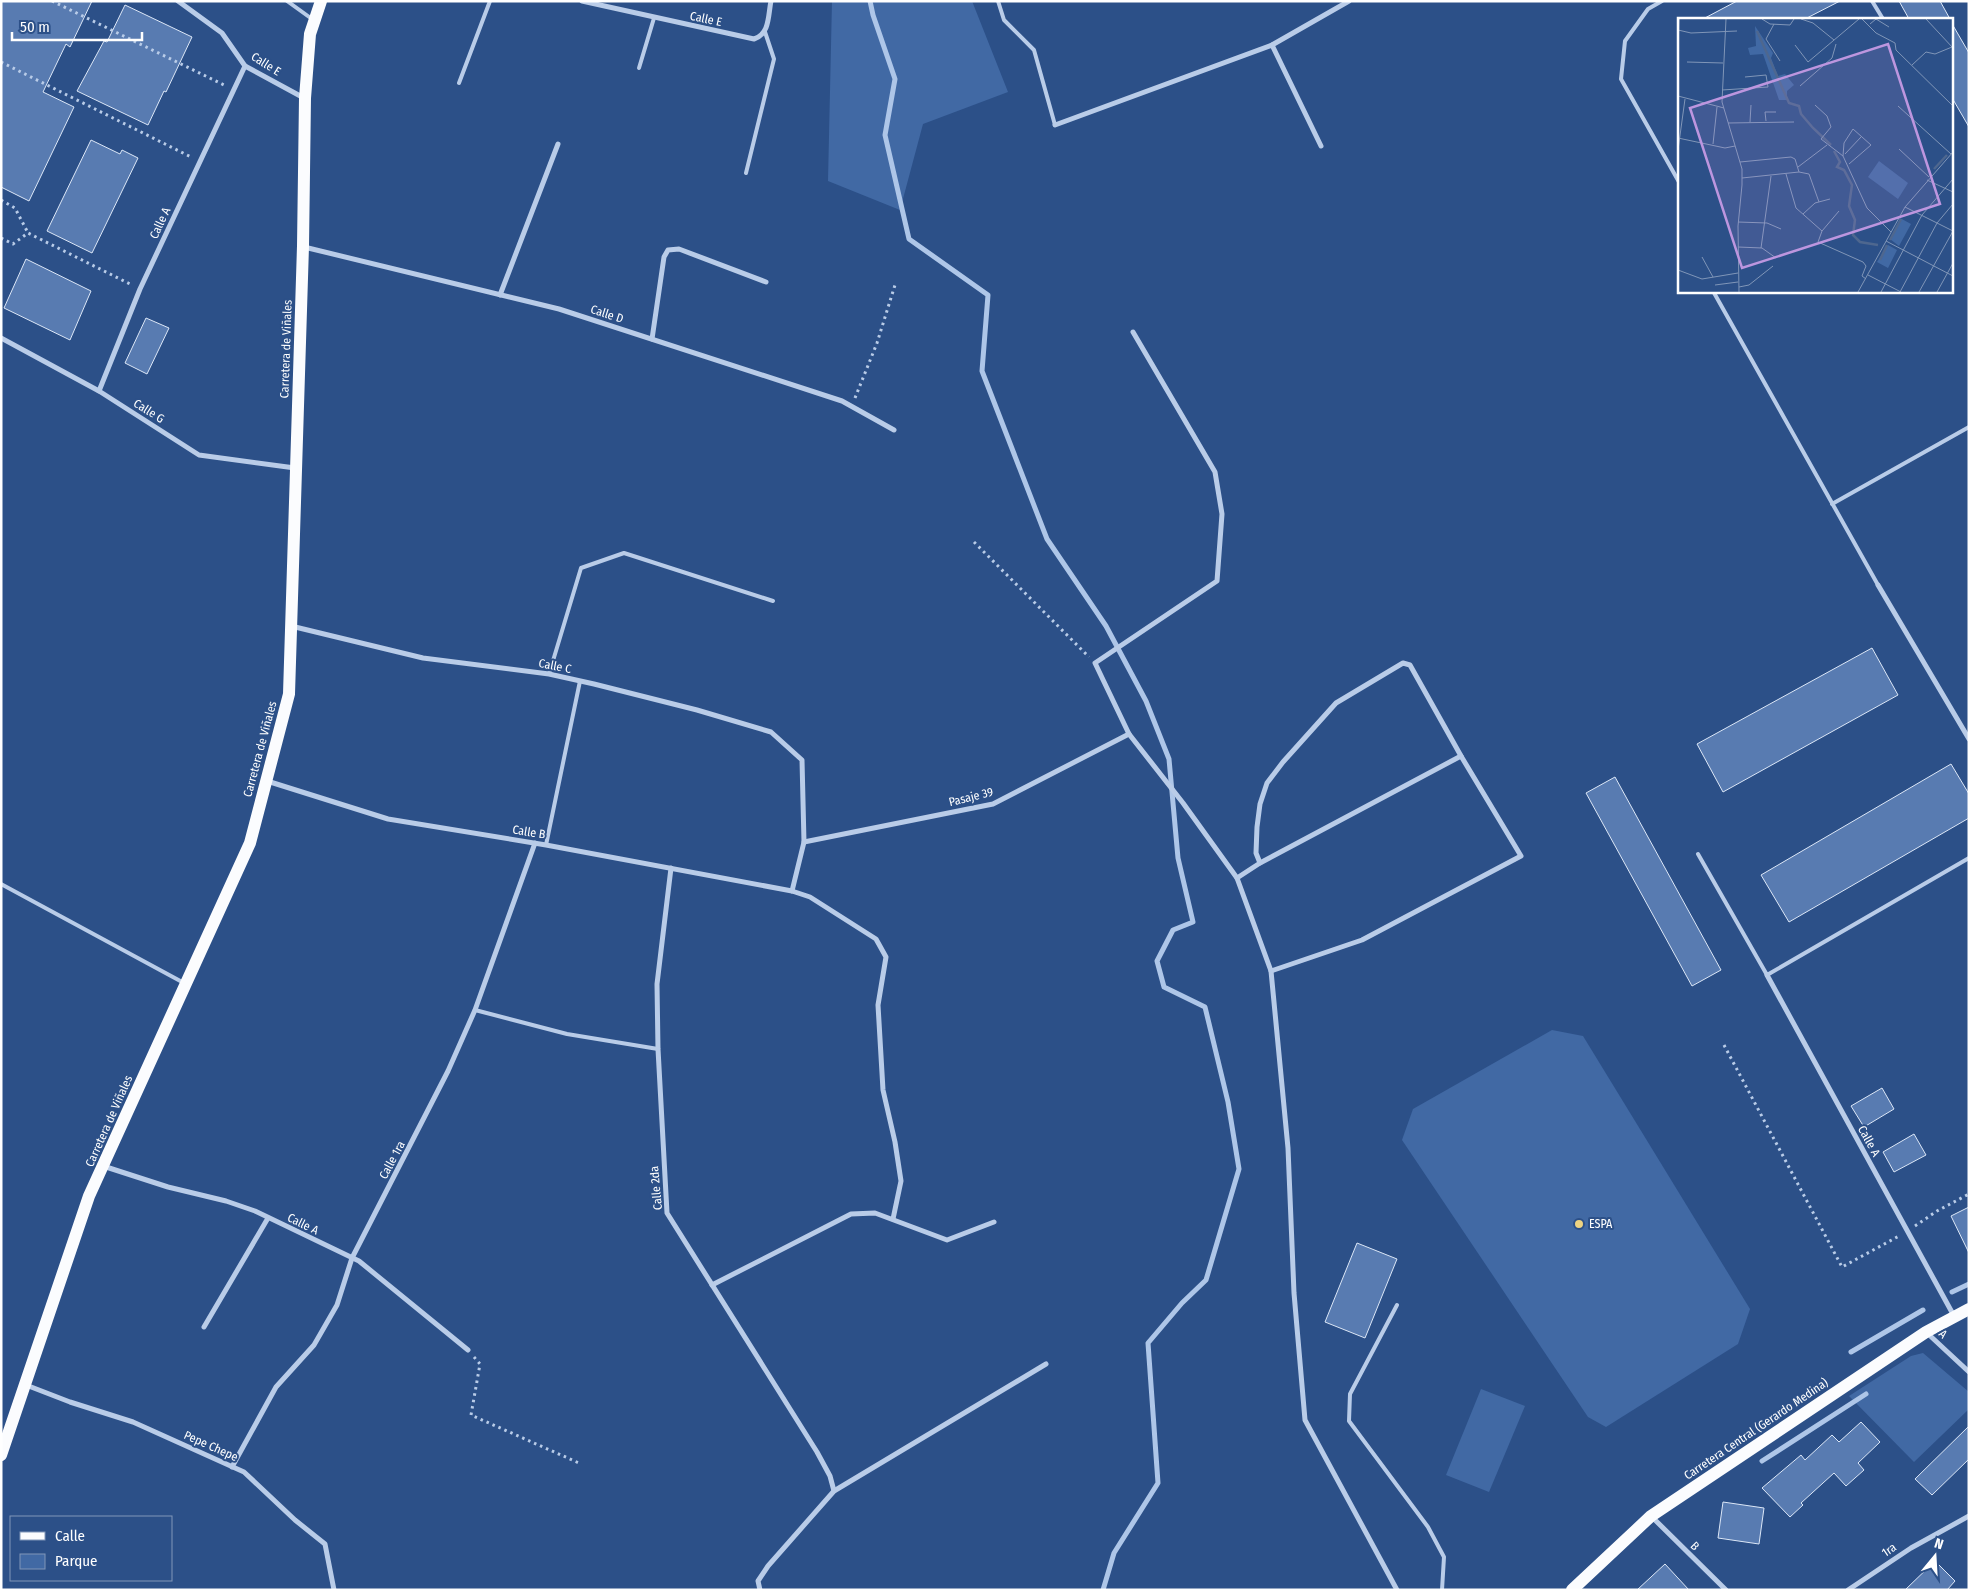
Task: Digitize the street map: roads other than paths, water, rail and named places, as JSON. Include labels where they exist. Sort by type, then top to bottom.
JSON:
[{"type":"main road","name":"Carretera de Viñales","points":[[1,1455],[89,1196],[250,842],[289,694],[303,246],[305,98],[310,34],[322,1]]},
{"type":"main road","name":"Carretera Central (Gerardo Medina)","points":[[1572,1590],[1651,1516],[1926,1332],[1969,1309]]},
{"type":"street","name":"Calle E","points":[[178,1],[222,33],[245,66],[305,98]]},
{"type":"street","name":"Calle E","points":[[582,1],[754,39],[761,37],[765,32]]},
{"type":"street","points":[[765,32],[771,1]]},
{"type":"street","points":[[1055,125],[1272,45],[1349,1]]},
{"type":"street","points":[[1272,45],[1321,146]]},
{"type":"street","name":"Calle A","points":[[99,391],[140,289],[245,66]]},
{"type":"street","points":[[500,295],[558,144]]},
{"type":"street","name":"Calle D","points":[[303,246],[559,309],[842,401],[894,430]]},
{"type":"street","points":[[652,339],[664,256],[668,250],[679,249],[766,282]]},
{"type":"street","points":[[1133,332],[1215,472],[1222,514],[1217,581],[1094,663],[1129,734],[1183,803],[1237,878],[1271,971],[1288,1148],[1294,1294],[1304,1420],[1397,1590]]},
{"type":"street","name":"Calle G","points":[[1,338],[99,391],[199,455],[296,468]]},
{"type":"street","points":[[1878,585],[1969,739]]},
{"type":"street","name":"Calle C","points":[[291,626],[423,658],[548,674],[580,681],[697,710],[771,732],[802,760],[804,842]]},
{"type":"street","points":[[1260,863],[1256,853],[1257,827],[1260,804],[1267,783],[1283,762],[1336,703],[1402,663],[1410,665],[1461,756],[1521,856],[1362,940],[1271,971]]},
{"type":"street","name":"Pasaje 39","points":[[804,842],[993,804],[1129,734]]},
{"type":"street","points":[[1237,878],[1260,863],[1461,756]]},
{"type":"street","name":"Calle B","points":[[266,781],[388,819],[535,843],[792,891],[810,897],[876,938],[886,957],[878,1005],[883,1090],[895,1142],[901,1181],[893,1219]]},
{"type":"street","points":[[792,891],[804,842]]},
{"type":"street","name":"Calle 1ra","points":[[232,1467],[276,1387],[314,1345],[337,1304],[352,1258],[435,1097],[474,1010],[535,843]]},
{"type":"street","name":"Calle 2da","points":[[672,868],[657,984],[658,1049],[667,1213],[817,1452],[830,1476],[834,1490]]},
{"type":"street","name":"Calle A","points":[[1767,975],[1954,1316]]},
{"type":"street","name":"Calle A","points":[[103,1166],[168,1187],[226,1201],[268,1218],[360,1261],[468,1350]]},
{"type":"street","points":[[712,1285],[850,1214],[875,1213],[947,1240],[994,1222]]},
{"type":"street","points":[[204,1327],[268,1218]]},
{"type":"street","name":"A","points":[[1926,1332],[1969,1372]]},
{"type":"street","points":[[760,1590],[758,1581],[768,1566],[834,1490],[1046,1364]]},
{"type":"street","name":"Pepe Chepe","points":[[25,1384],[70,1402],[133,1422],[244,1472],[294,1520],[325,1544],[334,1590]]},
{"type":"street","name":"B","points":[[1651,1516],[1726,1590]]},
{"type":"street","name":"1ra","points":[[1848,1590],[1911,1548],[1969,1516]]},
{"type":"lane","points":[[288,1],[314,21]]},
{"type":"lane","points":[[459,83],[490,1]]},
{"type":"lane","points":[[998,1],[1004,20],[1034,50],[1055,125]]},
{"type":"lane","points":[[1662,1],[1648,9],[1625,41],[1621,79],[1678,180]]},
{"type":"lane","points":[[1872,1],[1882,18]]},
{"type":"lane","points":[[639,68],[654,18]]},
{"type":"lane","points":[[746,173],[774,59],[765,32]]},
{"type":"lane","points":[[1714,292],[1878,585]]},
{"type":"lane","points":[[1832,504],[1969,427]]},
{"type":"lane","points":[[548,674],[581,568],[624,553],[773,601]]},
{"type":"lane","points":[[546,845],[580,681]]},
{"type":"lane","points":[[1698,854],[1767,975],[1969,858]]},
{"type":"lane","points":[[1,884],[186,984]]},
{"type":"lane","points":[[474,1010],[567,1034],[658,1049]]},
{"type":"lane","points":[[1397,1305],[1350,1394],[1349,1421],[1428,1527],[1444,1556],[1442,1590]]},
{"type":"waterway","points":[[870,1],[895,79],[885,135],[909,239],[988,295],[982,371],[1047,539],[1106,626],[1146,701],[1169,759],[1178,858],[1193,922],[1173,930],[1157,961],[1164,987],[1205,1007],[1228,1102],[1239,1169],[1206,1280],[1182,1303],[1148,1343],[1158,1483],[1114,1553],[1103,1590]]},
{"type":"waterway","points":[[1952,1292],[1969,1284]]},
{"type":"waterway","points":[[1851,1352],[1923,1310]]},
{"type":"waterway","points":[[1762,1461],[1866,1394]]},
{"type":"place","name":"ESPA","points":[[1579,1224]]}]
